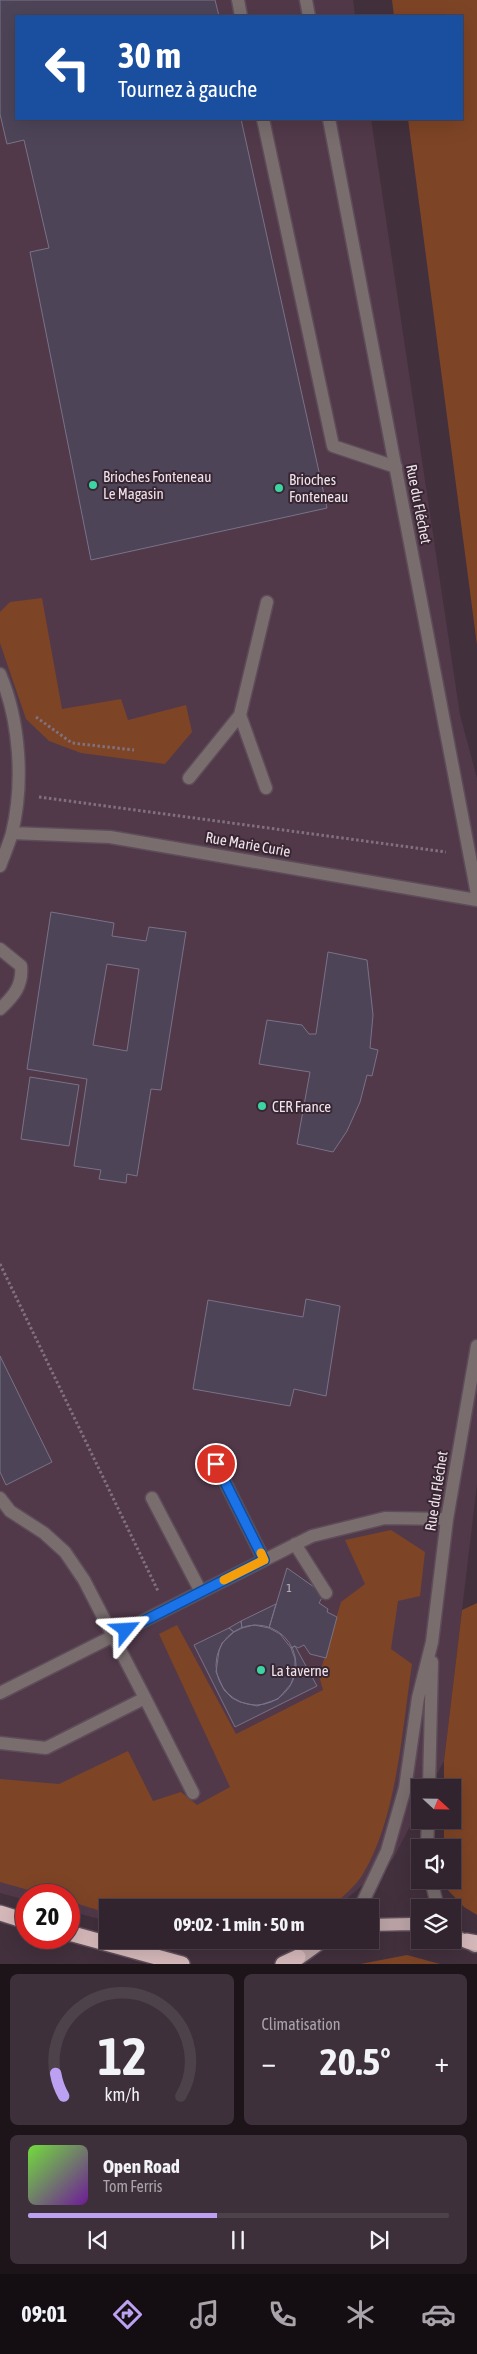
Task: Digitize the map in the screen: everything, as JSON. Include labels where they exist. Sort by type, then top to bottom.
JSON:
[{"type":"highway","points":[[0,1913],[15,1918]]},
{"type":"highway","points":[[80,1936],[182,1964]]},
{"type":"highway","points":[[283,1964],[295,1960]]},
{"type":"main road","points":[[379,1925],[411,1924]]},
{"type":"main road","points":[[461,1938],[474,1944]]},
{"type":"main road","points":[[295,1960],[312,1949]]},
{"type":"street","points":[[238,0],[241,15]]},
{"type":"street","points":[[306,0],[309,15]]},
{"type":"street","points":[[263,120],[333,446],[396,467]]},
{"type":"street","name":"Rue du Fléchet","points":[[329,120],[473,854],[477,894]]},
{"type":"street","points":[[189,778],[240,716],[267,602]]},
{"type":"street","points":[[0,674],[13,716],[18,754],[18,794],[12,834],[0,866]]},
{"type":"street","points":[[240,716],[266,788]]},
{"type":"street","name":"Rue Marie Curie","points":[[12,834],[110,836],[477,900]]},
{"type":"street","points":[[0,949],[21,966],[22,974],[19,986],[12,997],[0,1009]]},
{"type":"street","name":"Rue du Fléchet","points":[[429,1779],[432,1642],[447,1519],[477,1346]]},
{"type":"street","points":[[216,1464],[264,1560]]},
{"type":"street","points":[[0,1498],[10,1511],[44,1533],[65,1552],[84,1580],[193,1792]]},
{"type":"street","points":[[152,1498],[201,1592]]},
{"type":"street","points":[[0,1693],[312,1536],[385,1518],[447,1519]]},
{"type":"street","points":[[295,1544],[326,1593]]},
{"type":"street","name":"Rue du Fléchet","points":[[364,1899],[387,1851],[405,1788],[418,1698],[432,1642]]},
{"type":"street","points":[[0,1742],[46,1748],[145,1698]]},
{"type":"path","points":[[13,716],[33,715],[72,743],[134,750]]},
{"type":"path","points":[[18,794],[473,854]]},
{"type":"path","points":[[0,1264],[168,1609]]},
{"type":"shaded area","points":[[0,0],[353,0],[355,15],[15,15],[15,120],[371,120],[460,715],[477,778],[477,1484],[444,1761],[434,1779],[411,1779],[411,1824],[393,1859],[346,1899],[99,1899],[99,1919],[80,1914],[80,1884],[15,1884],[15,1897],[0,1893]]},
{"type":"shaded area","points":[[392,0],[477,0],[477,645],[408,120],[463,120],[463,15],[394,15]]},
{"type":"shaded area","points":[[42,598],[62,709],[121,699],[128,720],[186,705],[192,732],[165,764],[81,753],[49,741],[26,719],[0,643],[0,612],[10,602]]},
{"type":"shaded area","points":[[391,1530],[425,1552],[420,1596],[398,1601],[391,1649],[412,1664],[397,1772],[391,1800],[384,1826],[374,1851],[363,1874],[353,1887],[340,1899],[99,1899],[99,1910],[80,1904],[80,1884],[15,1884],[15,1886],[0,1882],[0,1779],[59,1784],[128,1751],[153,1801],[181,1792],[197,1805],[230,1787],[159,1634],[177,1625],[236,1734],[323,1690],[319,1676],[341,1602],[365,1584],[345,1540]]},
{"type":"shaded area","points":[[477,1603],[477,1915],[464,1907],[461,1904],[461,1899],[456,1899],[447,1889],[461,1889],[461,1839],[444,1839],[444,1829],[461,1829],[461,1779],[444,1779],[444,1761],[462,1610]]},
{"type":"shaded area","points":[[407,1955],[440,1964],[360,1964]]},
{"type":"building","points":[[0,0],[215,0],[219,15],[15,15],[15,120],[241,120],[327,508],[91,560],[30,252],[49,248],[24,140],[7,144],[0,114]]},
{"type":"building","points":[[51,912],[114,923],[112,936],[146,941],[149,927],[186,932],[161,1090],[151,1089],[137,1176],[127,1174],[126,1183],[99,1179],[101,1170],[74,1166],[87,1079],[27,1069]],"holes":[[[107,964],[139,969],[127,1051],[93,1045]]]},
{"type":"building","points":[[328,952],[367,960],[373,1015],[370,1048],[378,1050],[372,1076],[367,1075],[360,1102],[347,1131],[333,1152],[297,1144],[310,1072],[259,1064],[267,1020],[302,1025],[309,1034],[316,1034]]},
{"type":"building","points":[[30,1077],[79,1085],[69,1146],[21,1139]]},
{"type":"building","points":[[306,1299],[340,1306],[326,1396],[294,1389],[290,1406],[193,1389],[208,1300],[303,1317]]},
{"type":"building","points":[[0,1356],[52,1462],[6,1485],[0,1472]]},
{"type":"building","points":[[287,1568],[324,1594],[319,1603],[328,1609],[327,1612],[337,1617],[326,1658],[310,1654],[304,1645],[298,1648],[295,1646],[291,1648],[280,1634],[269,1628]]},
{"type":"building","points":[[276,1604],[269,1628],[254,1625],[242,1628],[241,1621]]},
{"type":"building","points":[[241,1621],[242,1628],[234,1632],[229,1628]]},
{"type":"building","points":[[256,1625],[271,1628],[284,1637],[293,1650],[296,1665],[293,1680],[284,1693],[271,1702],[256,1705],[241,1702],[228,1693],[219,1680],[216,1665],[219,1650],[228,1637],[241,1628]]},
{"type":"building","points":[[229,1628],[234,1632],[222,1643],[216,1672],[224,1690],[232,1698],[257,1706],[278,1699],[291,1684],[295,1672],[295,1659],[291,1648],[295,1646],[317,1686],[235,1727],[194,1645]]},
{"type":"slow traffic","points":[[224,1580],[264,1560],[261,1553]]},
{"type":"place","name":"Brioches Fonteneau Le Magasin","points":[[93,485]]},
{"type":"place","name":"Brioches Fonteneau","points":[[279,488]]},
{"type":"place","name":"CER France","points":[[262,1106]]},
{"type":"place","name":"La taverne","points":[[261,1670]]},
{"type":"route","points":[[126,1630],[264,1560],[216,1464]]}]
